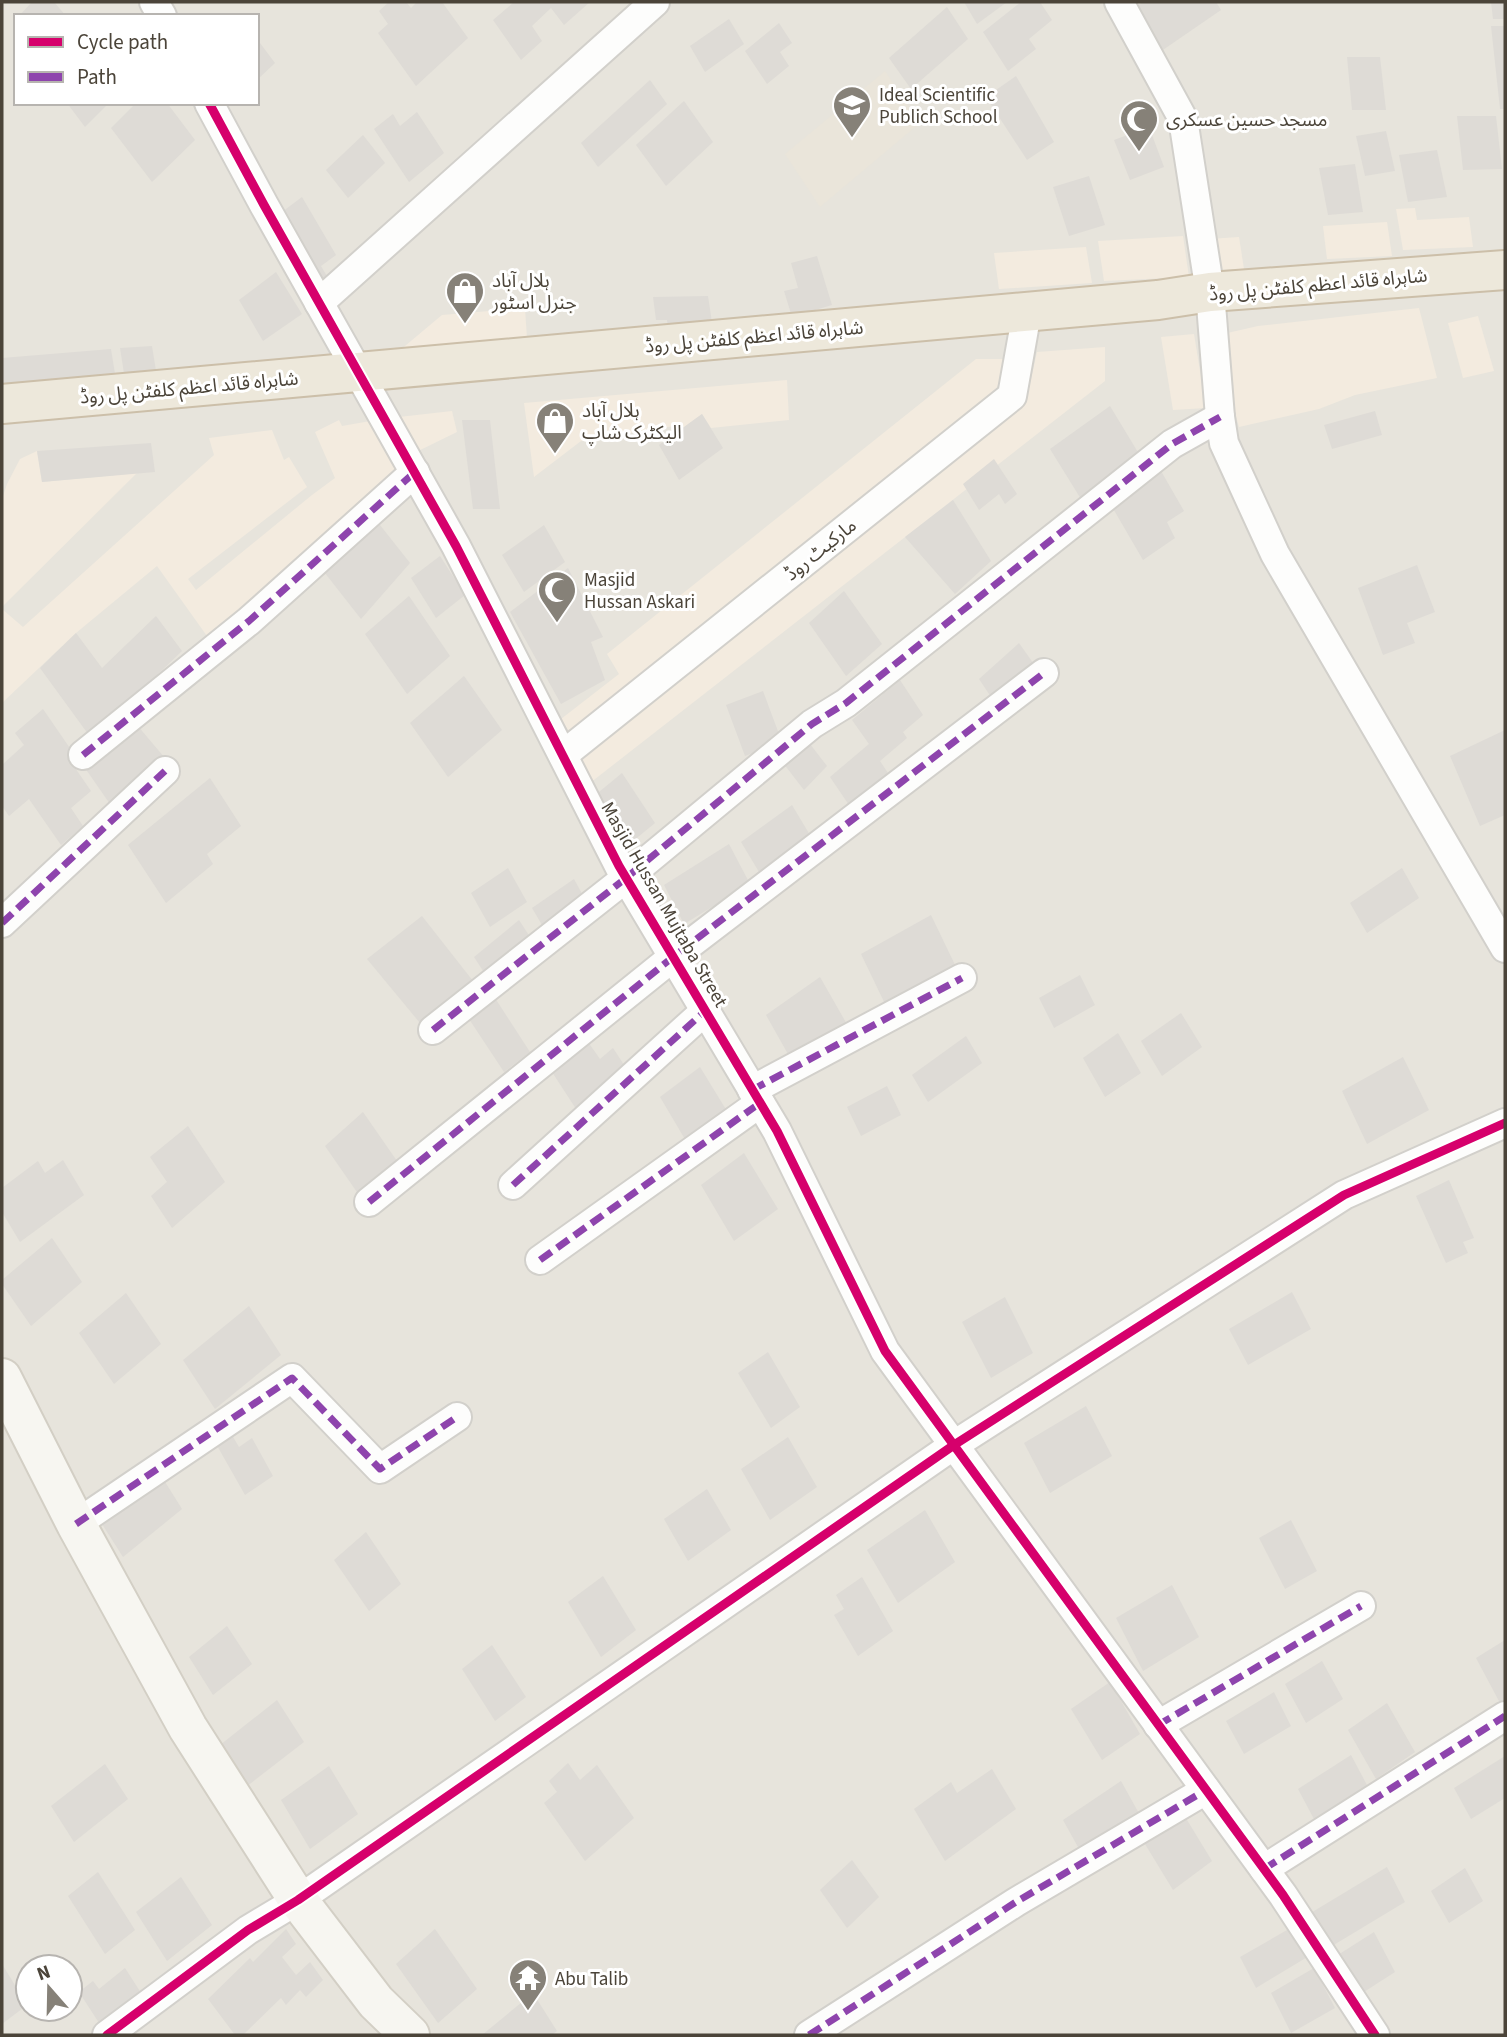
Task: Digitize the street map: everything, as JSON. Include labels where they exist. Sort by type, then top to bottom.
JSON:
[{"type":"highway","name":"شاہراہ قائد اعظم کلفٹن پل روڈ","points":[[2,406],[1158,300],[1210,292],[1505,270]]},
{"type":"street","points":[[319,303],[655,2]]},
{"type":"street","points":[[1119,2],[1183,119],[1210,292],[1224,443],[1275,554],[1505,948]]},
{"type":"street","name":"Masjid Hussan Mujtaba Street","points":[[210,105],[456,546],[626,878],[776,1131],[885,1351],[1264,1869],[1375,2035]]},
{"type":"street","name":"مارکیٹ روڈ","points":[[563,755],[1012,396],[1027,312]]},
{"type":"street","points":[[433,1030],[626,878],[812,724],[846,703],[1172,444],[1220,417]]},
{"type":"street","points":[[83,755],[249,621],[415,472]]},
{"type":"street","points":[[369,1202],[673,957],[1044,673]]},
{"type":"street","points":[[2,923],[164,771]]},
{"type":"street","points":[[540,1260],[756,1096],[962,978]]},
{"type":"street","points":[[513,1185],[705,1011]]},
{"type":"street","points":[[107,2035],[248,1930],[298,1900],[954,1445],[1344,1195],[1505,1123]]},
{"type":"street","points":[[2,1378],[76,1524],[188,1728],[298,1900],[376,2002],[410,2035]]},
{"type":"street","points":[[76,1524],[292,1378],[380,1469],[457,1417]]},
{"type":"street","points":[[1158,1725],[1361,1606]]},
{"type":"street","points":[[1264,1869],[1505,1716]]},
{"type":"street","points":[[809,2035],[1016,1902],[1206,1790]]},
{"type":"shaded area","points":[[2,2],[1505,2],[1505,2035],[2,2035]]},
{"type":"shaded area","name":"Ideal Scientific Publich School","points":[[885,71],[920,123],[820,207],[785,154]]},
{"type":"shaded area","points":[[1415,208],[1417,220],[1469,217],[1473,247],[1403,250],[1396,209]]},
{"type":"shaded area","points":[[1387,222],[1392,256],[1327,259],[1323,226]]},
{"type":"shaded area","points":[[1183,236],[1189,277],[1104,281],[1098,241]]},
{"type":"shaded area","points":[[1239,237],[1244,269],[1214,270],[1209,239]]},
{"type":"shaded area","points":[[1086,247],[1092,283],[999,289],[994,253]]},
{"type":"shaded area","points":[[525,308],[527,339],[399,351],[442,315]]},
{"type":"shaded area","points":[[1419,308],[1437,378],[1355,395],[1319,409],[1239,427],[1214,336],[1258,326]]},
{"type":"shaded area","points":[[1478,316],[1494,371],[1463,378],[1448,323]]},
{"type":"shaded area","points":[[1194,334],[1206,408],[1173,410],[1161,337]]},
{"type":"shaded area","points":[[1105,347],[1105,381],[590,783],[576,752],[1026,402],[1037,352]]},
{"type":"shaded area","points":[[976,359],[1008,359],[994,395],[574,739],[561,719],[619,674],[607,654]]},
{"type":"shaded area","points":[[787,380],[789,420],[711,428],[702,414],[683,428],[674,426],[581,441],[534,477],[524,403]]},
{"type":"shaded area","points":[[452,411],[457,432],[410,455],[390,418]]},
{"type":"shaded area","points":[[339,420],[342,426],[376,420],[403,473],[212,643],[157,566],[76,633],[2,703],[2,609],[23,627],[214,455],[209,438],[272,430],[284,460],[289,457],[307,487],[188,579],[196,590],[335,478],[315,432]]},
{"type":"shaded area","points":[[37,451],[42,482],[137,473],[2,607],[2,499],[20,459]]},
{"type":"building","points":[[32,2],[54,2],[64,14],[21,14]]},
{"type":"building","points":[[389,2],[406,2],[411,8],[417,2],[442,2],[468,38],[416,86],[378,33],[388,24],[379,11]]},
{"type":"building","points":[[514,2],[590,2],[564,25],[551,8],[532,26],[542,41],[521,60],[493,20]]},
{"type":"building","points":[[964,2],[1007,2],[977,24]]},
{"type":"building","points":[[1021,2],[1040,2],[1052,20],[1029,39],[1036,49],[1008,71],[983,32]]},
{"type":"building","points":[[1143,2],[1216,2],[1221,10],[1157,54],[1132,9]]},
{"type":"building","points":[[1491,2],[1505,2],[1505,19],[1493,19]]},
{"type":"building","points":[[947,7],[968,39],[911,89],[889,58]]},
{"type":"building","points":[[729,19],[744,44],[705,72],[690,46]]},
{"type":"building","points":[[779,23],[792,43],[780,52],[789,66],[767,84],[745,51]]},
{"type":"building","points":[[1491,26],[1505,26],[1505,109],[1500,109]]},
{"type":"building","points":[[259,42],[275,63],[259,78]]},
{"type":"building","points":[[1347,57],[1380,57],[1386,110],[1352,110]]},
{"type":"building","points":[[1016,76],[1054,142],[1027,160],[986,97]]},
{"type":"building","points":[[650,80],[667,104],[598,167],[581,143]]},
{"type":"building","points":[[684,101],[713,142],[666,186],[636,145]]},
{"type":"building","points":[[68,105],[107,105],[85,127]]},
{"type":"building","points":[[134,105],[169,105],[195,140],[152,182],[111,128]]},
{"type":"building","points":[[417,112],[444,153],[409,182],[374,129],[393,114],[400,126]]},
{"type":"building","points":[[1457,116],[1496,116],[1502,169],[1463,170]]},
{"type":"building","name":"مسجد حسین عسکری","points":[[1149,127],[1164,167],[1130,180],[1114,140]]},
{"type":"building","points":[[1386,131],[1395,171],[1365,176],[1356,136]]},
{"type":"building","points":[[363,135],[385,163],[348,198],[326,170]]},
{"type":"building","points":[[1437,150],[1447,197],[1408,202],[1399,155]]},
{"type":"building","points":[[1355,164],[1363,212],[1328,215],[1319,168]]},
{"type":"building","points":[[1089,176],[1105,225],[1069,236],[1053,187]]},
{"type":"building","points":[[302,197],[336,255],[321,266],[331,283],[317,292],[274,218]]},
{"type":"building","points":[[817,256],[832,305],[792,317],[784,291],[798,288],[791,263]]},
{"type":"building","points":[[276,272],[302,314],[263,341],[239,300]]},
{"type":"building","points":[[708,296],[713,329],[668,330],[667,320],[656,320],[653,297]]},
{"type":"building","points":[[152,346],[157,377],[125,380],[120,348]]},
{"type":"building","points":[[111,349],[116,380],[2,388],[2,358]]},
{"type":"building","points":[[1110,406],[1139,454],[1081,499],[1050,449]]},
{"type":"building","points":[[1375,411],[1382,435],[1332,449],[1324,425]]},
{"type":"building","points":[[702,414],[723,448],[679,480],[659,445]]},
{"type":"building","points":[[462,420],[490,420],[500,509],[473,509]]},
{"type":"building","points":[[151,443],[155,472],[42,482],[37,451]]},
{"type":"building","points":[[994,459],[1017,494],[1005,504],[999,494],[979,510],[963,484]]},
{"type":"building","points":[[1161,471],[1184,511],[1167,522],[1175,538],[1143,560],[1111,505]]},
{"type":"building","points":[[953,500],[991,561],[955,594],[905,537]]},
{"type":"building","points":[[376,520],[410,563],[361,619],[321,568]]},
{"type":"building","points":[[544,525],[565,562],[524,592],[502,555]]},
{"type":"building","points":[[440,556],[465,595],[436,618],[411,578]]},
{"type":"building","points":[[1417,565],[1435,612],[1407,623],[1415,643],[1383,655],[1358,588]]},
{"type":"building","name":"Masjid Hussan Askari","points":[[568,568],[603,637],[591,642],[605,680],[561,704],[510,612]]},
{"type":"building","points":[[844,591],[882,644],[846,676],[809,623]]},
{"type":"building","points":[[409,596],[450,656],[407,694],[365,634]]},
{"type":"building","points":[[156,616],[182,651],[91,738],[40,668],[76,633],[102,668]]},
{"type":"building","points":[[1019,643],[1036,667],[995,703],[979,679]]},
{"type":"building","points":[[464,676],[502,730],[448,777],[410,723]]},
{"type":"building","points":[[900,680],[923,715],[903,732],[907,738],[880,761],[890,776],[851,808],[830,777],[869,744],[852,720]]},
{"type":"building","points":[[763,691],[782,742],[745,756],[726,705]]},
{"type":"building","points":[[43,709],[76,757],[71,762],[91,791],[71,808],[83,826],[61,845],[29,799],[9,816],[2,806],[2,765],[24,745],[15,733]]},
{"type":"building","points":[[137,725],[164,757],[110,804],[85,768]]},
{"type":"building","points":[[1505,730],[1505,815],[1480,826],[1450,756]]},
{"type":"building","points":[[803,735],[827,766],[804,790],[780,759]]},
{"type":"building","points":[[622,773],[655,823],[627,846],[593,797]]},
{"type":"building","points":[[210,778],[241,826],[207,854],[213,864],[166,903],[128,845]]},
{"type":"building","points":[[792,805],[813,840],[762,877],[741,842]]},
{"type":"building","points":[[729,844],[750,884],[684,924],[664,885]]},
{"type":"building","points":[[508,868],[527,902],[490,927],[471,893]]},
{"type":"building","points":[[1402,868],[1419,898],[1367,933],[1350,903]]},
{"type":"building","points":[[574,879],[586,901],[545,930],[532,908]]},
{"type":"building","points":[[931,915],[957,969],[887,1008],[861,954]]},
{"type":"building","points":[[422,916],[473,981],[420,1023],[367,959]]},
{"type":"building","points":[[519,920],[534,943],[489,980],[474,957]]},
{"type":"building","points":[[1080,975],[1095,1005],[1054,1028],[1039,998]]},
{"type":"building","points":[[820,977],[848,1026],[793,1063],[766,1015]]},
{"type":"building","points":[[495,998],[530,1052],[504,1072],[469,1019]]},
{"type":"building","points":[[1181,1013],[1202,1047],[1162,1076],[1141,1041]]},
{"type":"building","points":[[1118,1033],[1141,1073],[1105,1097],[1083,1058]]},
{"type":"building","points":[[966,1036],[982,1063],[928,1102],[912,1075]]},
{"type":"building","points":[[588,1042],[600,1059],[613,1048],[630,1074],[580,1115],[552,1072]]},
{"type":"building","points":[[1403,1057],[1429,1110],[1367,1144],[1342,1091]]},
{"type":"building","points":[[700,1067],[730,1116],[689,1146],[660,1097]]},
{"type":"building","points":[[887,1086],[901,1115],[861,1136],[847,1107]]},
{"type":"building","points":[[363,1112],[397,1161],[359,1195],[325,1146]]},
{"type":"building","points":[[188,1126],[225,1182],[172,1228],[151,1196],[167,1182],[150,1157]]},
{"type":"building","points":[[744,1153],[778,1209],[734,1241],[701,1185]]},
{"type":"building","points":[[63,1160],[84,1195],[20,1242],[2,1212],[2,1188],[38,1161],[45,1173]]},
{"type":"building","points":[[1449,1180],[1474,1238],[1463,1242],[1468,1253],[1446,1263],[1416,1196]]},
{"type":"building","points":[[52,1238],[82,1282],[31,1326],[2,1284],[2,1280]]},
{"type":"building","points":[[1292,1292],[1311,1329],[1248,1365],[1229,1329]]},
{"type":"building","points":[[126,1293],[161,1344],[114,1384],[79,1333]]},
{"type":"building","points":[[1005,1297],[1033,1353],[991,1378],[962,1322]]},
{"type":"building","points":[[249,1306],[281,1355],[215,1409],[183,1360]]},
{"type":"building","points":[[768,1352],[800,1407],[771,1428],[738,1373]]},
{"type":"building","points":[[1086,1406],[1112,1456],[1050,1493],[1024,1443]]},
{"type":"building","points":[[226,1425],[239,1447],[252,1438],[273,1476],[245,1495],[211,1435]]},
{"type":"building","points":[[788,1437],[817,1487],[770,1520],[741,1469]]},
{"type":"building","points":[[162,1477],[182,1509],[123,1557],[102,1524]]},
{"type":"building","points":[[707,1489],[731,1530],[688,1561],[664,1519]]},
{"type":"building","points":[[925,1510],[955,1562],[898,1603],[867,1550]]},
{"type":"building","points":[[1291,1520],[1317,1571],[1285,1589],[1259,1538]]},
{"type":"building","points":[[366,1532],[401,1584],[369,1611],[334,1560]]},
{"type":"building","points":[[603,1576],[636,1630],[601,1657],[568,1602]]},
{"type":"building","points":[[862,1577],[893,1631],[858,1656],[834,1615],[844,1609],[836,1595]]},
{"type":"building","points":[[1172,1585],[1199,1637],[1143,1671],[1116,1618]]},
{"type":"building","points":[[227,1626],[252,1664],[213,1695],[189,1657]]},
{"type":"building","points":[[1505,1640],[1505,1700],[1500,1703],[1476,1658]]},
{"type":"building","points":[[492,1645],[526,1697],[495,1721],[462,1669]]},
{"type":"building","points":[[1322,1661],[1343,1699],[1306,1723],[1285,1684]]},
{"type":"building","points":[[1110,1682],[1140,1734],[1102,1760],[1071,1709]]},
{"type":"building","points":[[1274,1692],[1291,1726],[1244,1754],[1226,1721]]},
{"type":"building","points":[[277,1700],[304,1742],[242,1790],[215,1749]]},
{"type":"building","points":[[1387,1703],[1415,1752],[1376,1779],[1348,1730]]},
{"type":"building","points":[[1351,1755],[1368,1787],[1315,1821],[1298,1789]]},
{"type":"building","points":[[1505,1756],[1505,1798],[1471,1819],[1454,1788]]},
{"type":"building","points":[[568,1763],[580,1780],[597,1765],[634,1818],[585,1861],[544,1803],[557,1792],[549,1781]]},
{"type":"building","points":[[105,1764],[128,1799],[74,1842],[51,1806]]},
{"type":"building","points":[[329,1766],[358,1814],[310,1849],[281,1800]]},
{"type":"building","points":[[992,1769],[1016,1809],[945,1861],[914,1809],[951,1782],[957,1793]]},
{"type":"building","points":[[1121,1781],[1141,1817],[1083,1856],[1063,1820]]},
{"type":"building","points":[[1184,1815],[1212,1861],[1173,1890],[1145,1844]]},
{"type":"building","points":[[852,1860],[879,1897],[847,1928],[820,1890]]},
{"type":"building","points":[[1387,1867],[1405,1902],[1327,1949],[1309,1914]]},
{"type":"building","points":[[1465,1868],[1483,1901],[1449,1923],[1431,1891]]},
{"type":"building","points":[[98,1872],[135,1930],[105,1954],[68,1896]]},
{"type":"building","points":[[181,1877],[212,1925],[167,1961],[136,1912]]},
{"type":"building","points":[[1294,1926],[1309,1956],[1256,1988],[1240,1957]]},
{"type":"building","points":[[286,1929],[296,1944],[282,1957],[296,1975],[310,1962],[323,1980],[306,1997],[300,1990],[286,2005],[281,1998],[243,2035],[235,2035],[208,1999],[250,1958],[253,1962]]},
{"type":"building","points":[[435,1929],[477,1989],[438,2023],[396,1964]]},
{"type":"building","points":[[1374,1932],[1395,1972],[1356,1997],[1330,1960]]},
{"type":"building","points":[[2,1964],[14,1984],[14,2015],[2,2024]]},
{"type":"building","points":[[125,1968],[143,1996],[103,2029],[84,2000],[84,1988],[93,1981],[99,1989]]},
{"type":"building","points":[[1314,1968],[1335,2008],[1291,2033],[1271,1993]]},
{"type":"building","name":"Abu Talib","points":[[533,1993],[557,2031],[552,2035],[482,2035]]},
{"type":"marked path","points":[[433,1030],[626,878],[812,724],[846,703],[1172,444],[1220,417]]},
{"type":"marked path","points":[[83,755],[249,621],[415,472]]},
{"type":"marked path","points":[[369,1202],[673,957],[1044,673]]},
{"type":"marked path","points":[[2,923],[165,771]]},
{"type":"marked path","points":[[752,1090],[962,978]]},
{"type":"marked path","points":[[513,1185],[705,1011]]},
{"type":"marked path","points":[[540,1260],[760,1103]]},
{"type":"marked path","points":[[76,1524],[292,1378],[380,1469],[457,1417]]},
{"type":"marked path","points":[[1158,1725],[1361,1606]]},
{"type":"marked path","points":[[1264,1869],[1505,1716]]},
{"type":"marked path","points":[[809,2035],[1016,1902],[1206,1790]]},
{"type":"cycle path","points":[[210,105],[456,546],[619,866],[777,1131],[885,1351],[1283,1895],[1375,2035]]},
{"type":"cycle path","points":[[107,2035],[248,1930],[298,1900],[954,1445],[1344,1195],[1505,1123]]},
{"type":"place","name":"Ideal Scientific Publich School","points":[[852,139]]},
{"type":"place","name":"مسجد حسین عسکری","points":[[1139,153]]},
{"type":"place","name":"ہلال آباد جنرل اسٹور","points":[[465,325]]},
{"type":"place","name":"ہلال آباد الیکٹرک شاپ","points":[[555,455]]},
{"type":"place","name":"Masjid Hussan Askari","points":[[557,624]]},
{"type":"place","name":"Abu Talib","points":[[528,2012]]}]
